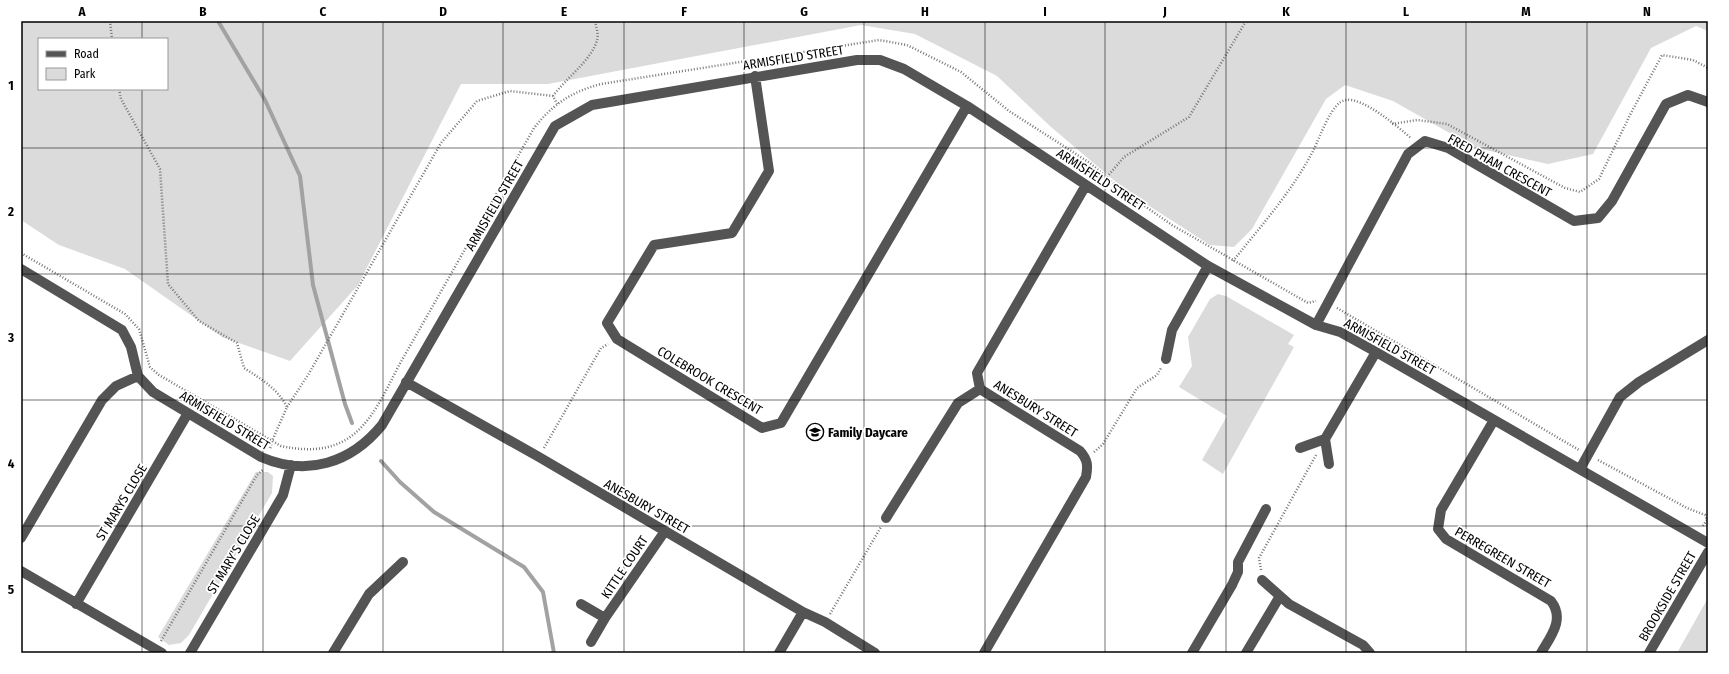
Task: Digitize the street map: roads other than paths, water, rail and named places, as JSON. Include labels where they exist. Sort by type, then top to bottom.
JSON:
[{"type":"street","name":"ARMISFIELD STREET","points":[[21,269],[122,330],[131,347],[138,376],[153,392],[268,461],[291,466],[331,463],[351,454],[373,437],[382,425],[555,126],[592,105],[755,76],[857,60],[880,60],[904,69],[966,106],[1208,266],[1316,325],[1340,332],[1708,543]]},
{"type":"street","name":"COLEBROOK CRESCENT","points":[[755,76],[769,171],[732,233],[654,245],[608,323],[617,339],[762,428],[781,423],[966,106]]},
{"type":"street","name":"FRED PHAM CRESCENT","points":[[1316,325],[1408,154],[1425,141],[1448,148],[1574,221],[1598,218],[1612,201],[1666,104],[1688,95],[1708,102]]},
{"type":"street","name":"ANESBURY STREET","points":[[984,653],[1086,477],[1088,467],[1086,458],[1080,451],[980,389],[976,372],[1086,185]]},
{"type":"street","points":[[1166,359],[1172,330],[1208,266]]},
{"type":"street","points":[[1580,469],[1620,397],[1639,382],[1708,340]]},
{"type":"street","points":[[1329,464],[1325,439],[1376,352]]},
{"type":"street","points":[[21,538],[102,400],[116,386],[138,376]]},
{"type":"street","name":"ANESBURY STREET","points":[[406,382],[539,457],[803,612],[825,622],[875,653]]},
{"type":"street","points":[[886,518],[958,403],[980,389]]},
{"type":"street","name":"ST MARYS CLOSE","points":[[76,604],[188,413]]},
{"type":"street","name":"PERREGREEN STREET","points":[[1494,420],[1441,510],[1438,529],[1450,542],[1551,601],[1557,612],[1558,621],[1541,653]]},
{"type":"street","points":[[1300,448],[1325,439]]},
{"type":"street","name":"ST MARY'S CLOSE","points":[[190,653],[283,496],[291,466]]},
{"type":"street","points":[[1192,653],[1232,585],[1238,572],[1238,562],[1266,509]]},
{"type":"street","name":"KITTLE COURT","points":[[591,642],[605,618],[665,531]]},
{"type":"street","name":"BROOKSIDE STREET","points":[[1649,653],[1708,552]]},
{"type":"street","points":[[333,653],[369,594],[403,562]]},
{"type":"street","points":[[21,571],[76,604],[161,650]]},
{"type":"street","points":[[1262,580],[1289,604],[1362,645],[1370,653]]},
{"type":"street","points":[[1246,653],[1280,596]]},
{"type":"street","name":"KITTLE COURT","points":[[581,604],[605,618]]},
{"type":"street","points":[[779,653],[803,612]]},
{"type":"waterway","points":[[218,21],[265,100],[300,176],[313,285],[345,404],[352,423]]},
{"type":"waterway","points":[[381,461],[400,482],[434,512],[524,567],[543,592],[554,653]]},
{"type":"place","name":"Family Daycare","points":[[815,432]]}]
